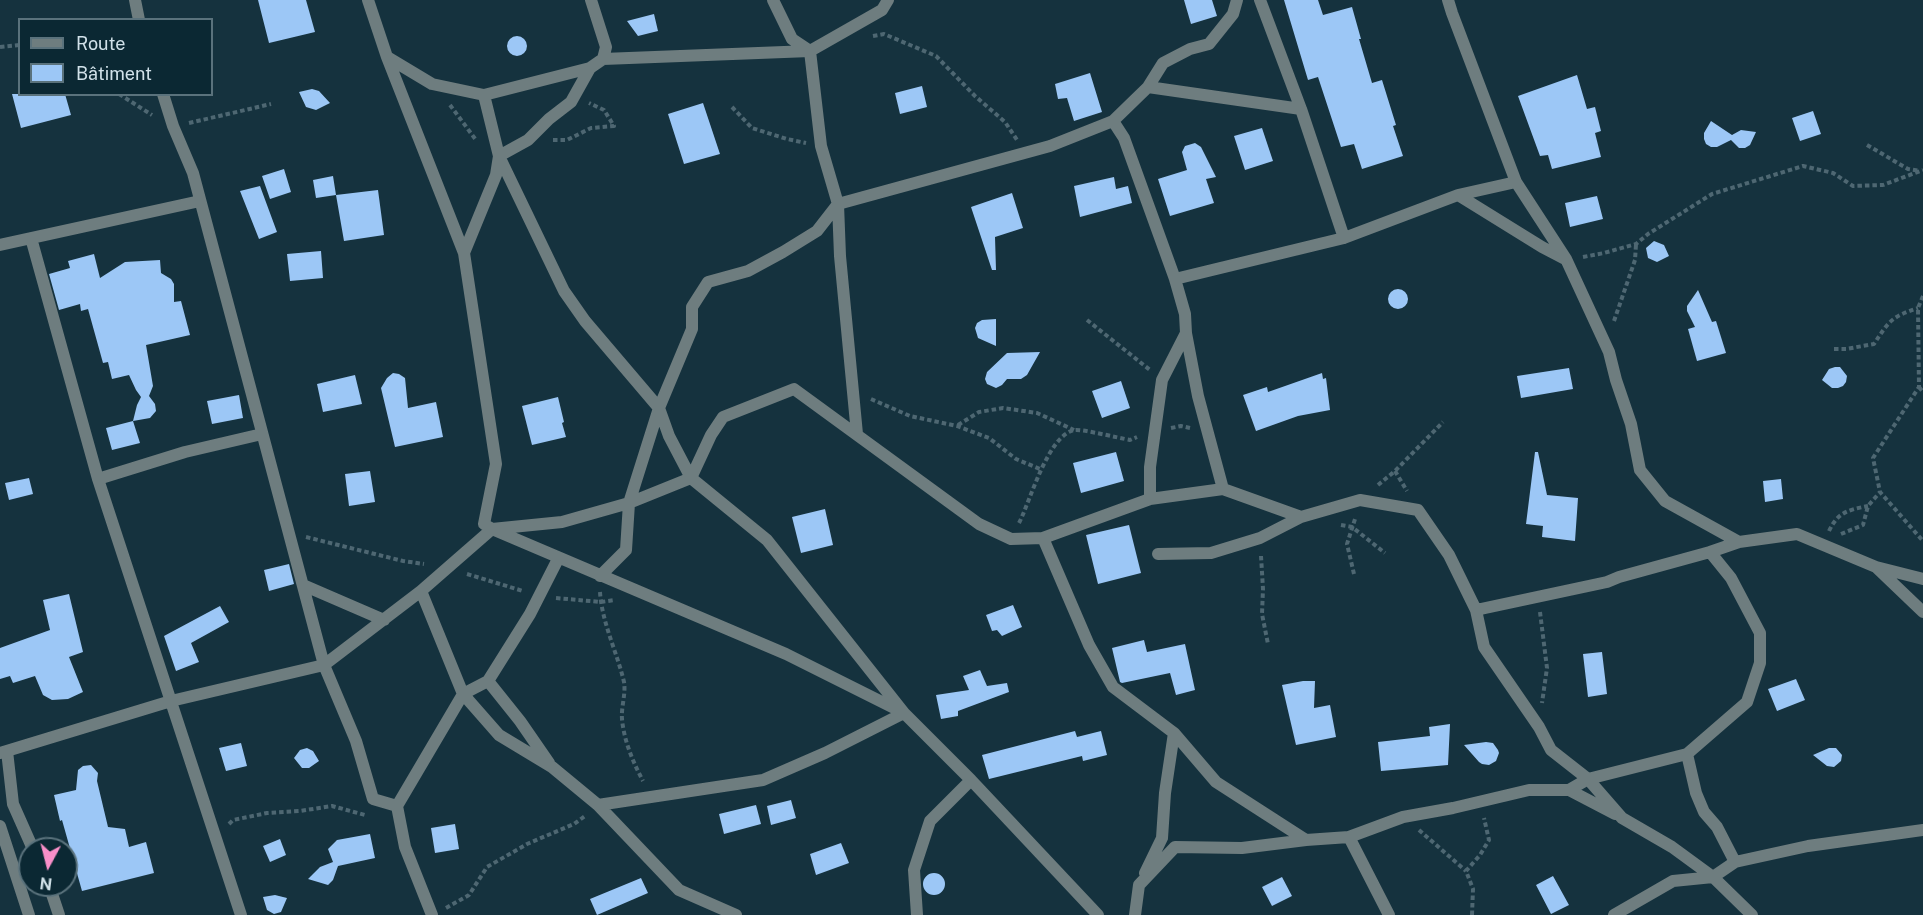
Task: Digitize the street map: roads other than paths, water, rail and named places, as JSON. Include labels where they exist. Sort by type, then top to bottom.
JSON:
[{"type":"street","points":[[135,0],[139,18]]},
{"type":"street","points":[[368,0],[387,57],[464,253],[496,464],[484,524],[492,530],[558,559],[786,654],[904,713]]},
{"type":"street","points":[[591,0],[606,46],[603,59]]},
{"type":"street","points":[[773,0],[792,39],[810,51],[821,146],[838,204],[840,256],[857,434]]},
{"type":"street","points":[[387,57],[433,84],[484,95],[590,68],[603,59],[810,51],[882,10],[888,0]]},
{"type":"street","points":[[600,576],[626,550],[629,503],[658,408],[692,329],[692,307],[708,282],[748,271],[783,252],[817,231],[838,204],[1050,146],[1113,121],[1148,87],[1163,63],[1190,49],[1209,44],[1233,14],[1237,0]]},
{"type":"street","points":[[1260,0],[1301,109],[1344,238]]},
{"type":"street","points":[[1448,0],[1516,182],[1566,259],[1609,352],[1631,424],[1640,470],[1665,501],[1739,542]]},
{"type":"street","points":[[499,156],[528,140],[549,119],[572,102],[590,68]]},
{"type":"street","points":[[1148,87],[1301,109]]},
{"type":"street","points":[[484,95],[499,156],[564,291],[585,321],[658,408],[669,436],[691,478],[767,540],[904,713],[971,780],[1098,915]]},
{"type":"street","points":[[164,96],[173,126],[193,173],[324,665],[356,741],[373,799],[397,806]]},
{"type":"street","points":[[1113,121],[1124,138],[1175,279],[1185,314],[1186,333],[1198,396],[1223,489]]},
{"type":"street","points":[[464,253],[496,175],[499,156]]},
{"type":"street","points":[[1175,279],[1344,238],[1458,195],[1516,182]]},
{"type":"street","points":[[1458,195],[1542,248],[1566,259]]},
{"type":"street","points":[[0,245],[200,201]]},
{"type":"street","points":[[31,238],[99,479],[241,915]]},
{"type":"street","points":[[1150,499],[1150,467],[1162,380],[1186,333]]},
{"type":"street","points":[[28,837],[13,804],[3,752],[171,701],[324,665],[421,591],[492,530],[562,522],[629,503],[691,478],[711,435],[723,417],[794,389],[979,524],[1011,539],[1043,538],[1150,499],[1223,489],[1301,517]]},
{"type":"street","points":[[99,479],[185,452],[262,434]]},
{"type":"street","points":[[1158,554],[1211,553],[1260,537],[1301,517],[1360,500],[1418,510],[1449,555],[1476,610],[1484,647],[1539,727],[1551,750],[1588,779],[1622,818]]},
{"type":"street","points":[[1476,610],[1607,582],[1739,542],[1797,534],[1876,567],[1923,579]]},
{"type":"street","points":[[1043,538],[1089,645],[1113,687],[1174,733],[1216,782],[1306,840]]},
{"type":"street","points":[[1569,790],[1588,779],[1687,754],[1747,702],[1760,663],[1760,633],[1731,578],[1710,552]]},
{"type":"street","points":[[432,915],[405,848],[397,806],[463,694],[488,681],[530,614],[558,559]]},
{"type":"street","points":[[1876,567],[1923,612]]},
{"type":"street","points":[[303,585],[384,620]]},
{"type":"street","points":[[421,591],[463,694],[499,735],[552,767],[598,806],[679,890],[736,915]]},
{"type":"street","points":[[488,681],[552,767]]},
{"type":"street","points":[[598,806],[763,780],[825,753],[904,713]]},
{"type":"street","points":[[1135,915],[1139,885],[1162,838],[1174,733]]},
{"type":"street","points":[[1687,754],[1696,793],[1704,812],[1717,827],[1735,862]]},
{"type":"street","points":[[917,915],[914,870],[930,821],[971,780]]},
{"type":"street","points":[[1139,885],[1175,847],[1242,848],[1349,837],[1403,817],[1529,790],[1569,790],[1672,847],[1713,878],[1752,915]]},
{"type":"street","points":[[0,826],[29,915]]},
{"type":"street","points":[[1614,915],[1673,881],[1713,878],[1735,862],[1808,846],[1923,830]]},
{"type":"street","points":[[1349,837],[1389,915]]},
{"type":"street","points":[[53,897],[59,915]]}]
